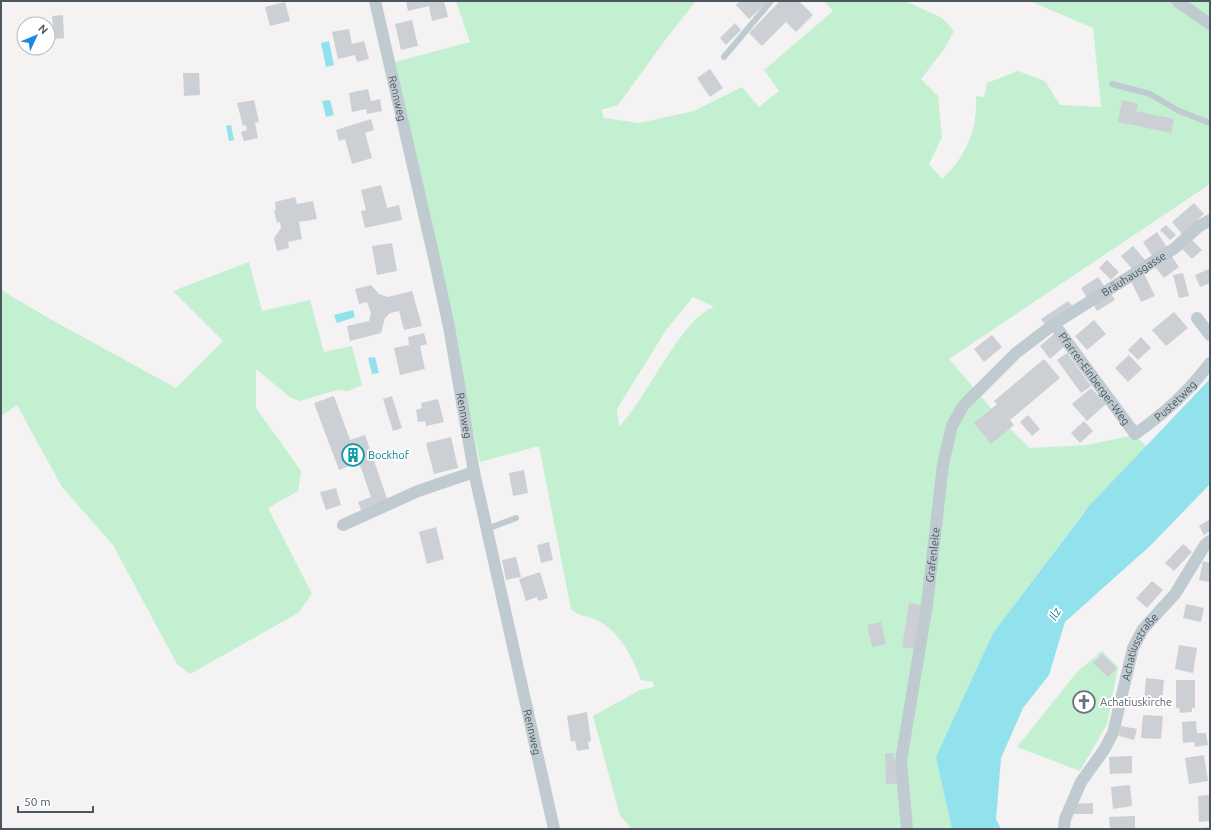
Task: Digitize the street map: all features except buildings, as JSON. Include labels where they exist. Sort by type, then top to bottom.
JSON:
[{"type":"street","name":"Rennweg","points":[[375,1],[438,276],[474,472],[554,829]]},
{"type":"street","points":[[1177,1],[1210,24]]},
{"type":"street","name":"Bräuhausgasse","points":[[1054,324],[1175,248],[1198,227],[1210,220]]},
{"type":"street","points":[[1197,318],[1210,335]]},
{"type":"street","name":"Pfarrer-Einberger-Weg","points":[[1054,324],[1135,434]]},
{"type":"street","name":"Grafenleite","points":[[907,829],[902,761],[927,605],[943,464],[952,426],[963,406],[1016,353],[1054,324]]},
{"type":"street","name":"Pustetweg","points":[[1135,434],[1160,416],[1181,397],[1210,363]]},
{"type":"street","points":[[343,525],[418,491],[474,472]]},
{"type":"street","name":"Achatiusstraße","points":[[1064,829],[1065,819],[1081,782],[1104,750],[1113,733],[1133,648],[1139,635],[1175,594],[1205,545],[1210,541]]},
{"type":"lane","points":[[724,56],[771,1]]},
{"type":"lane","points":[[1112,84],[1150,94],[1179,111],[1210,123]]},
{"type":"lane","points":[[487,529],[516,518]]},
{"type":"green space","points":[[456,1],[696,1],[666,39],[618,105],[601,110],[604,118],[639,123],[694,111],[742,87],[759,107],[779,91],[764,70],[833,11],[824,1],[905,1],[942,18],[954,31],[945,48],[921,79],[938,96],[942,137],[929,164],[942,179],[958,161],[969,142],[975,120],[976,96],[984,97],[987,83],[1018,71],[1045,81],[1060,105],[1101,107],[1093,28],[1030,1],[1210,1],[1210,184],[949,359],[1001,420],[1030,448],[1087,445],[1135,435],[1148,448],[1083,513],[993,633],[937,756],[952,829],[632,829],[620,816],[593,716],[640,690],[654,687],[653,682],[641,680],[634,662],[619,638],[612,631],[597,620],[580,615],[571,609],[539,446],[480,462],[395,62],[470,42]],"holes":[[[693,297],[714,307],[702,314],[689,326],[630,415],[619,427],[617,409],[666,330]]]},
{"type":"green space","points":[[249,262],[262,311],[310,300],[324,352],[352,346],[362,385],[348,391],[337,390],[300,401],[291,398],[256,369],[256,408],[301,471],[298,491],[268,508],[312,594],[298,613],[190,674],[177,664],[113,545],[62,487],[17,405],[1,416],[1,290],[50,319],[176,388],[223,341],[173,291]]},
{"type":"green space","points":[[1102,651],[1118,667],[1107,724],[1080,771],[1017,747],[1077,672]]},
{"type":"water","points":[[329,41],[334,65],[326,67],[321,43]]},
{"type":"water","points":[[330,100],[334,115],[326,117],[322,101]]},
{"type":"water","points":[[231,125],[234,140],[229,141],[226,126]]},
{"type":"water","points":[[353,310],[355,317],[337,323],[334,315]]},
{"type":"water","points":[[375,357],[379,373],[372,374],[368,358]]},
{"type":"water","name":"Ilz","points":[[1210,379],[1210,484],[1151,545],[1065,622],[1049,675],[1023,708],[1001,758],[996,819],[1001,829],[952,829],[936,757],[993,633],[1089,506]]},
{"type":"place","name":"Bockhof","points":[[353,455]]},
{"type":"place","name":"Achatiuskirche","points":[[1084,702]]}]
